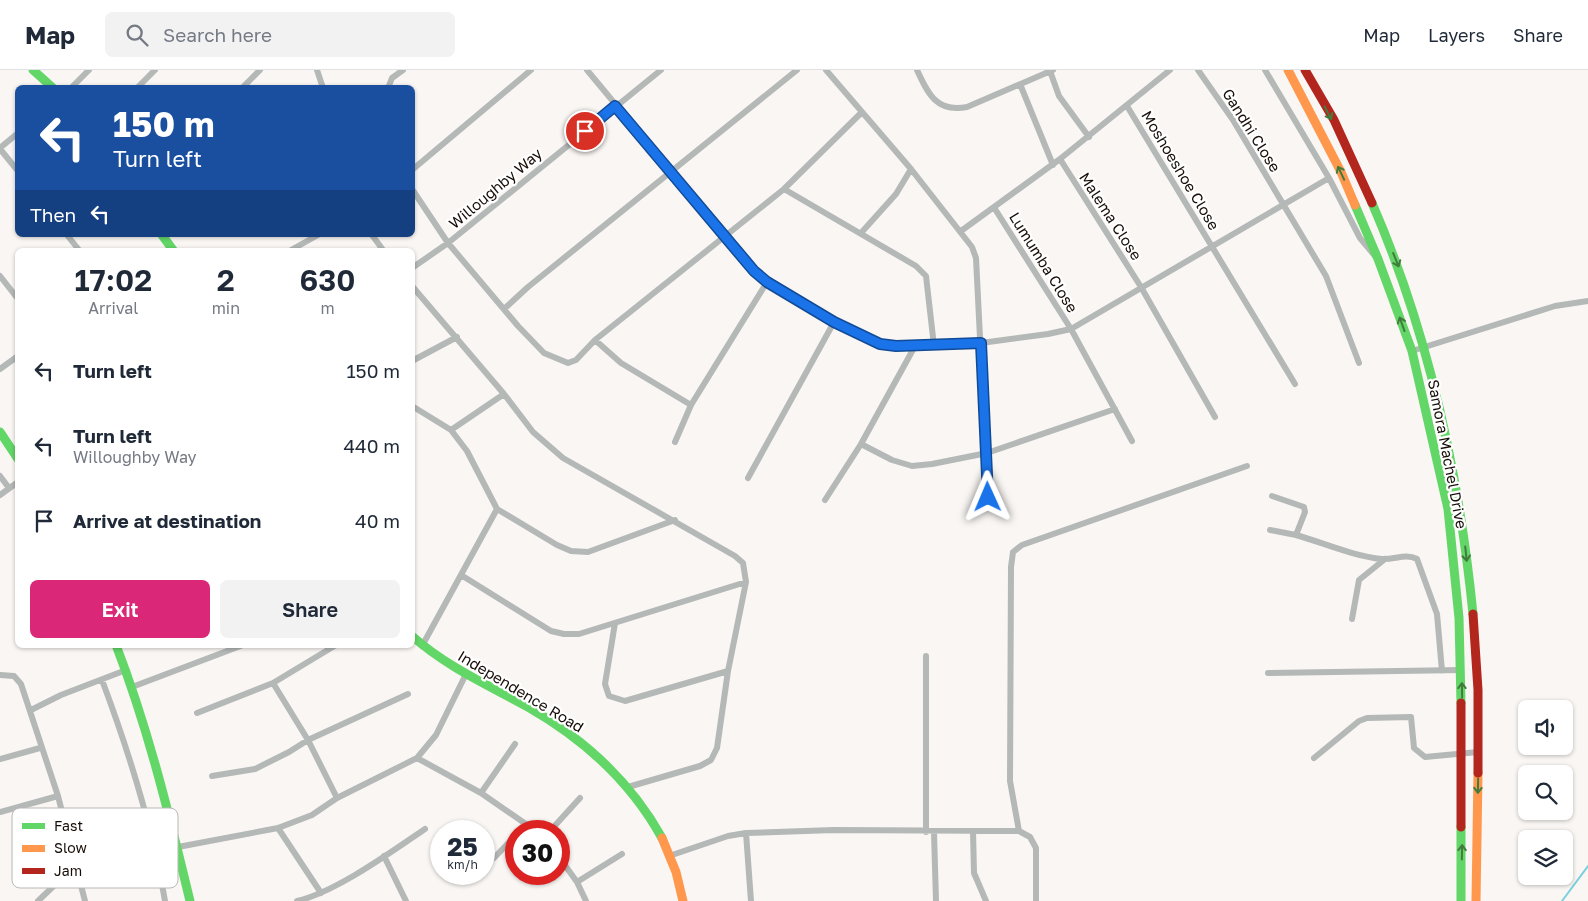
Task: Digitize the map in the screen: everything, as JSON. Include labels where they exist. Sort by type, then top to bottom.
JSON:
[{"type":"main road","points":[[33,70],[50,85]]},
{"type":"main road","name":"Samora Machel Drive","points":[[1288,70],[1341,172],[1378,259],[1412,351],[1448,509],[1459,618],[1461,670],[1463,752],[1461,901]]},
{"type":"main road","name":"Samora Machel Drive","points":[[1305,70],[1356,165],[1399,266],[1425,347],[1461,505],[1474,621],[1478,752],[1476,901]]},
{"type":"main road","points":[[163,237],[172,248]]},
{"type":"main road","points":[[0,432],[15,454]]},
{"type":"main road","name":"Independence Road","points":[[415,639],[422,646],[466,674],[546,718],[580,742],[628,787],[658,826],[672,855],[684,901]]},
{"type":"main road","points":[[117,648],[132,687],[167,808]]},
{"type":"main road","points":[[178,847],[190,901]]},
{"type":"main road","points":[[185,881],[185,901]]},
{"type":"street","points":[[74,85],[89,70]]},
{"type":"street","points":[[140,85],[154,70]]},
{"type":"street","points":[[245,85],[260,70]]},
{"type":"street","points":[[317,70],[322,85]]},
{"type":"street","points":[[389,85],[392,78],[403,70]]},
{"type":"street","points":[[415,167],[531,70]]},
{"type":"street","points":[[587,70],[724,236],[767,282],[834,322],[880,344],[934,346],[981,343],[1071,329],[1329,178]]},
{"type":"street","name":"Willoughby Way","points":[[415,266],[448,243],[660,70]]},
{"type":"street","points":[[504,309],[528,287],[670,171],[797,70]]},
{"type":"street","points":[[826,70],[911,169],[972,247],[976,258],[988,497]]},
{"type":"street","points":[[917,70],[926,90],[934,100],[954,110],[967,107],[1051,71],[1059,96],[1089,136]]},
{"type":"street","points":[[961,232],[1053,165],[1170,70]]},
{"type":"street","name":"Gandhi Close","points":[[1198,70],[1233,120],[1329,283],[1359,363]]},
{"type":"street","points":[[1265,70],[1329,178],[1360,238],[1378,259]]},
{"type":"street","points":[[1020,84],[1053,165]]},
{"type":"street","name":"Moshoeshoe Close","points":[[1127,106],[1295,384]]},
{"type":"street","points":[[415,194],[448,243],[504,309],[544,353],[556,360],[568,363],[576,360],[595,340],[784,189],[862,113]]},
{"type":"street","points":[[15,136],[0,148],[15,167]]},
{"type":"street","name":"Malema Close","points":[[1060,159],[1141,287],[1215,418]]},
{"type":"street","points":[[861,233],[896,194],[911,169]]},
{"type":"street","points":[[784,189],[916,266],[926,276],[934,346]]},
{"type":"street","name":"Lumumba Close","points":[[995,209],[1071,329],[1132,441]]},
{"type":"street","points":[[69,237],[77,248]]},
{"type":"street","points":[[295,248],[314,237]]},
{"type":"street","points":[[374,237],[382,248]]},
{"type":"street","points":[[0,276],[15,295]]},
{"type":"street","points":[[675,442],[691,405],[767,282]]},
{"type":"street","points":[[415,289],[457,336],[533,432],[563,458],[675,520],[735,556],[743,563],[746,582],[728,671],[717,748],[711,760],[700,766],[628,787]]},
{"type":"street","points":[[1412,351],[1555,306],[1588,300]]},
{"type":"street","points":[[748,478],[834,322]]},
{"type":"street","points":[[415,359],[457,336]]},
{"type":"street","points":[[595,340],[621,363],[691,405]]},
{"type":"street","points":[[825,500],[860,444],[915,346]]},
{"type":"street","points":[[0,369],[15,358]]},
{"type":"street","points":[[451,430],[504,394]]},
{"type":"street","points":[[415,408],[451,430],[467,451],[497,509],[557,545],[571,551],[588,552],[675,520]]},
{"type":"street","points":[[860,444],[892,460],[912,466],[932,464],[987,453],[1115,409]]},
{"type":"street","points":[[1019,831],[1010,781],[1011,567],[1014,552],[1022,545],[1246,466]]},
{"type":"street","points":[[0,476],[9,488]]},
{"type":"street","points":[[0,495],[15,484]]},
{"type":"street","points":[[1272,496],[1305,509],[1296,535]]},
{"type":"street","points":[[422,646],[497,509]]},
{"type":"street","points":[[1270,530],[1296,535],[1365,556],[1385,559],[1409,556],[1419,562],[1437,614],[1442,671]]},
{"type":"street","points":[[1352,620],[1359,580],[1385,559]]},
{"type":"street","points":[[461,576],[550,631],[564,634],[579,634],[746,582]]},
{"type":"street","points":[[615,622],[605,684],[609,696],[614,699],[625,701],[728,671]]},
{"type":"street","points":[[132,687],[235,648]]},
{"type":"street","points":[[197,713],[273,683],[331,648]]},
{"type":"street","points":[[926,656],[926,832]]},
{"type":"street","points":[[31,710],[60,696],[126,670]]},
{"type":"street","points":[[1268,673],[1461,670]]},
{"type":"street","points":[[178,847],[278,828],[312,815],[337,798],[417,758],[436,735],[466,674]]},
{"type":"street","points":[[0,676],[14,676],[19,680],[31,710],[40,748],[61,808]]},
{"type":"street","points":[[102,680],[133,765],[144,808]]},
{"type":"street","points":[[273,683],[308,740],[337,798]]},
{"type":"street","points":[[212,776],[255,769],[308,740],[408,694]]},
{"type":"street","points":[[1314,758],[1359,721],[1366,718],[1411,717],[1414,748],[1425,757],[1446,757],[1463,752],[1478,752]]},
{"type":"street","points":[[481,793],[515,744]]},
{"type":"street","points":[[0,759],[40,748]]},
{"type":"street","points":[[417,758],[481,793],[522,820]]},
{"type":"street","points":[[14,808],[58,796]]},
{"type":"street","points":[[560,820],[580,798]]},
{"type":"street","points":[[278,828],[321,893]]},
{"type":"street","points":[[297,901],[321,893],[384,856],[425,829]]},
{"type":"street","points":[[672,855],[728,836],[746,833],[834,830],[926,832],[1019,831],[1030,837],[1036,848],[1036,901]]},
{"type":"street","points":[[973,831],[974,873],[986,901]]},
{"type":"street","points":[[934,832],[936,901]]},
{"type":"street","points":[[746,833],[751,901]]},
{"type":"street","points":[[495,857],[505,846]]},
{"type":"street","points":[[577,882],[622,854]]},
{"type":"street","points":[[384,856],[406,901]]},
{"type":"street","points":[[570,872],[586,901]]},
{"type":"street","points":[[38,901],[52,888]]},
{"type":"street","points":[[83,888],[86,901]]},
{"type":"street","points":[[163,888],[165,901]]},
{"type":"waterway","points":[[1562,901],[1588,866]]},
{"type":"traffic: fast","points":[[33,70],[50,85]]},
{"type":"traffic: fast","points":[[1372,203],[1410,303],[1439,405],[1459,509],[1473,614]]},
{"type":"traffic: fast","points":[[1355,205],[1378,259],[1412,351],[1448,509],[1459,618],[1461,703]]},
{"type":"traffic: fast","points":[[163,237],[172,248]]},
{"type":"traffic: fast","points":[[0,432],[15,454]]},
{"type":"traffic: fast","points":[[415,639],[439,657],[549,720],[587,748],[621,780],[636,798],[662,838]]},
{"type":"traffic: fast","points":[[117,648],[148,740],[167,808]]},
{"type":"traffic: fast","points":[[1461,827],[1461,901]]},
{"type":"traffic: fast","points":[[178,852],[190,901]]},
{"type":"traffic: slow","points":[[1288,70],[1341,172],[1355,205]]},
{"type":"traffic: slow","points":[[1476,901],[1478,773]]},
{"type":"traffic: slow","points":[[662,838],[676,872],[683,901]]},
{"type":"traffic: jam","points":[[1305,70],[1334,120],[1372,203]]},
{"type":"traffic: jam","points":[[1473,614],[1478,690],[1478,773]]},
{"type":"traffic: jam","points":[[1461,703],[1461,827]]},
{"type":"route","points":[[585,131],[615,106],[754,271],[767,282],[834,322],[880,344],[934,346],[981,343],[988,497]]}]
